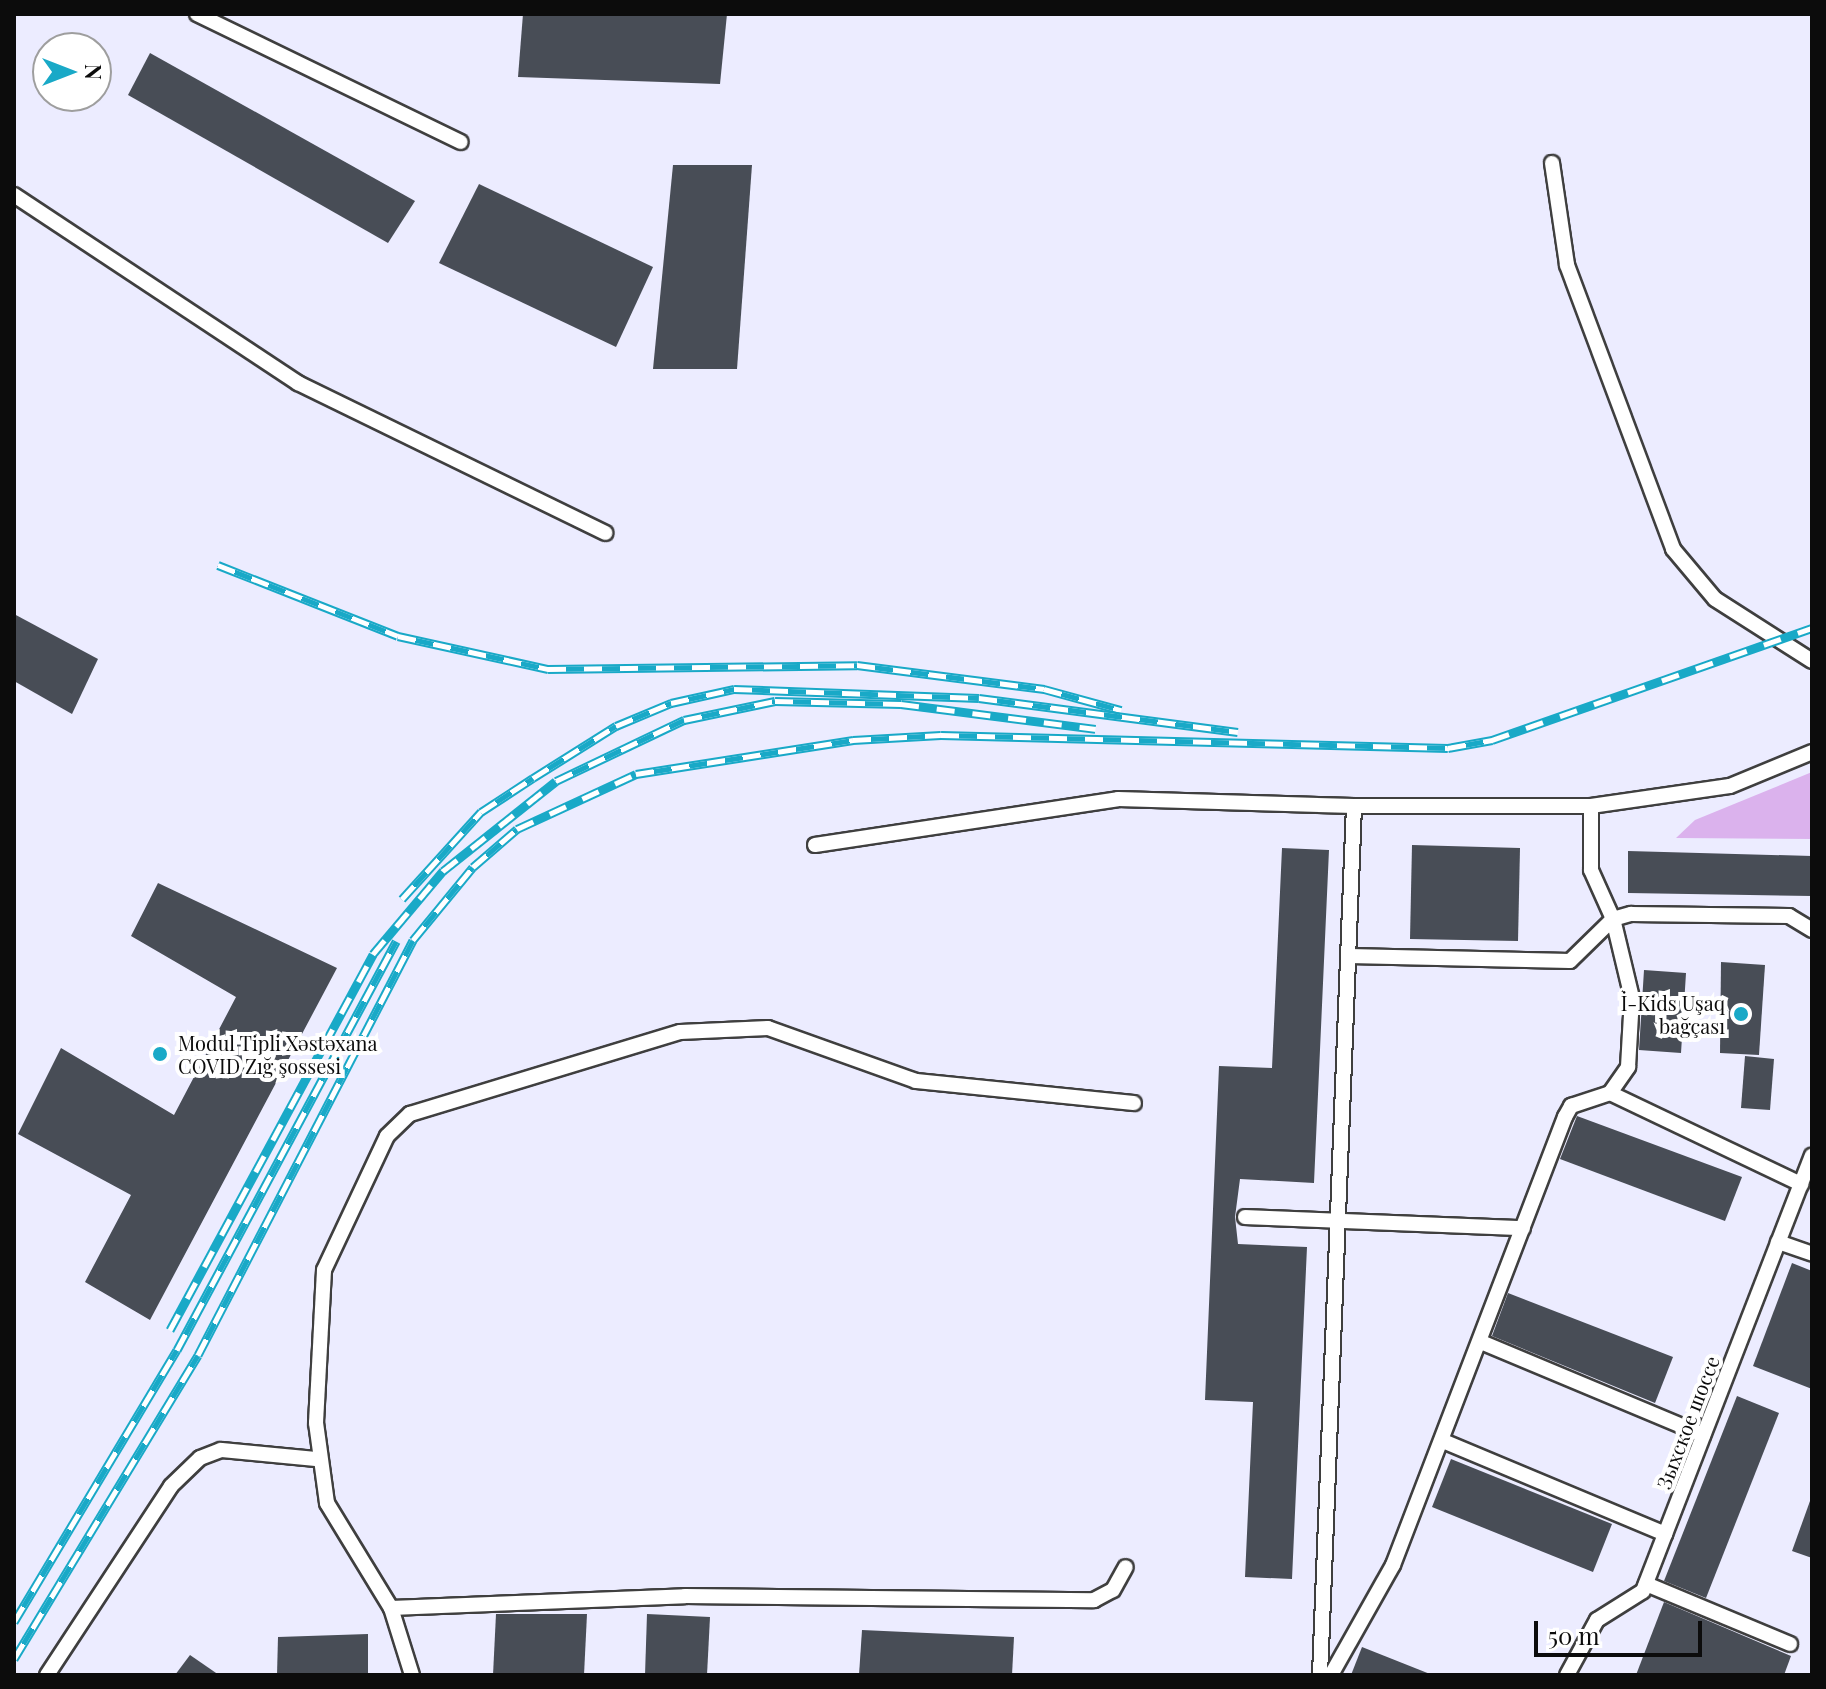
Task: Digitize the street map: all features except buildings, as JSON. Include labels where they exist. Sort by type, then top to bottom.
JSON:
[{"type":"lane","points":[[197,14],[461,142]]},
{"type":"lane","points":[[1552,163],[1567,265],[1673,549],[1715,599],[1812,661]]},
{"type":"lane","points":[[14,195],[298,383],[605,533]]},
{"type":"lane","points":[[815,845],[1118,799],[1354,806],[1591,806],[1730,786],[1812,752]]},
{"type":"lane","points":[[1320,1675],[1354,806]]},
{"type":"lane","points":[[1331,1675],[1393,1565],[1571,1106],[1610,1093],[1628,1067],[1632,998],[1613,919],[1591,870],[1591,806]]},
{"type":"lane","points":[[1349,956],[1570,961],[1613,919],[1789,916],[1812,930]]},
{"type":"lane","points":[[412,1675],[391,1608],[327,1503],[317,1459],[324,1270],[387,1136],[410,1114],[680,1032],[768,1028],[916,1081],[1134,1103]]},
{"type":"lane","points":[[1610,1093],[1801,1184]]},
{"type":"lane","name":"Зыхское шоссе","points":[[1646,1584],[1812,1156]]},
{"type":"lane","points":[[1245,1217],[1523,1228]]},
{"type":"lane","points":[[1778,1242],[1812,1254]]},
{"type":"lane","points":[[1481,1342],[1703,1435]]},
{"type":"lane","points":[[1443,1441],[1665,1534]]},
{"type":"lane","points":[[47,1675],[171,1486],[200,1458],[221,1450],[317,1459]]},
{"type":"lane","points":[[391,1608],[685,1596],[1094,1600],[1113,1590],[1126,1567]]},
{"type":"lane","points":[[1567,1675],[1583,1635],[1646,1584],[1790,1644]]},
{"type":"shaded area","points":[[1812,772],[1812,839],[1676,838],[1695,820]]},
{"type":"railway","points":[[218,565],[398,636],[548,669],[857,665],[1044,689],[1121,710]]},
{"type":"railway","points":[[14,1659],[198,1355],[413,940],[473,867],[517,829],[636,774],[853,740],[941,735],[1448,748],[1492,740],[1812,628]]},
{"type":"railway","points":[[402,899],[481,812],[533,778],[616,726],[671,703],[734,689],[979,698],[1238,732]]},
{"type":"railway","points":[[170,1330],[373,954],[443,871],[556,781],[684,720],[775,701],[901,704],[1095,729]]},
{"type":"railway","points":[[14,1622],[177,1350],[396,941]]},
{"type":"place","name":"İ-Kids Uşaq bağçası","points":[[1741,1014]]},
{"type":"place","name":"Modul Tipli Xəstəxana COVID Zığ şossesi","points":[[160,1054]]}]
